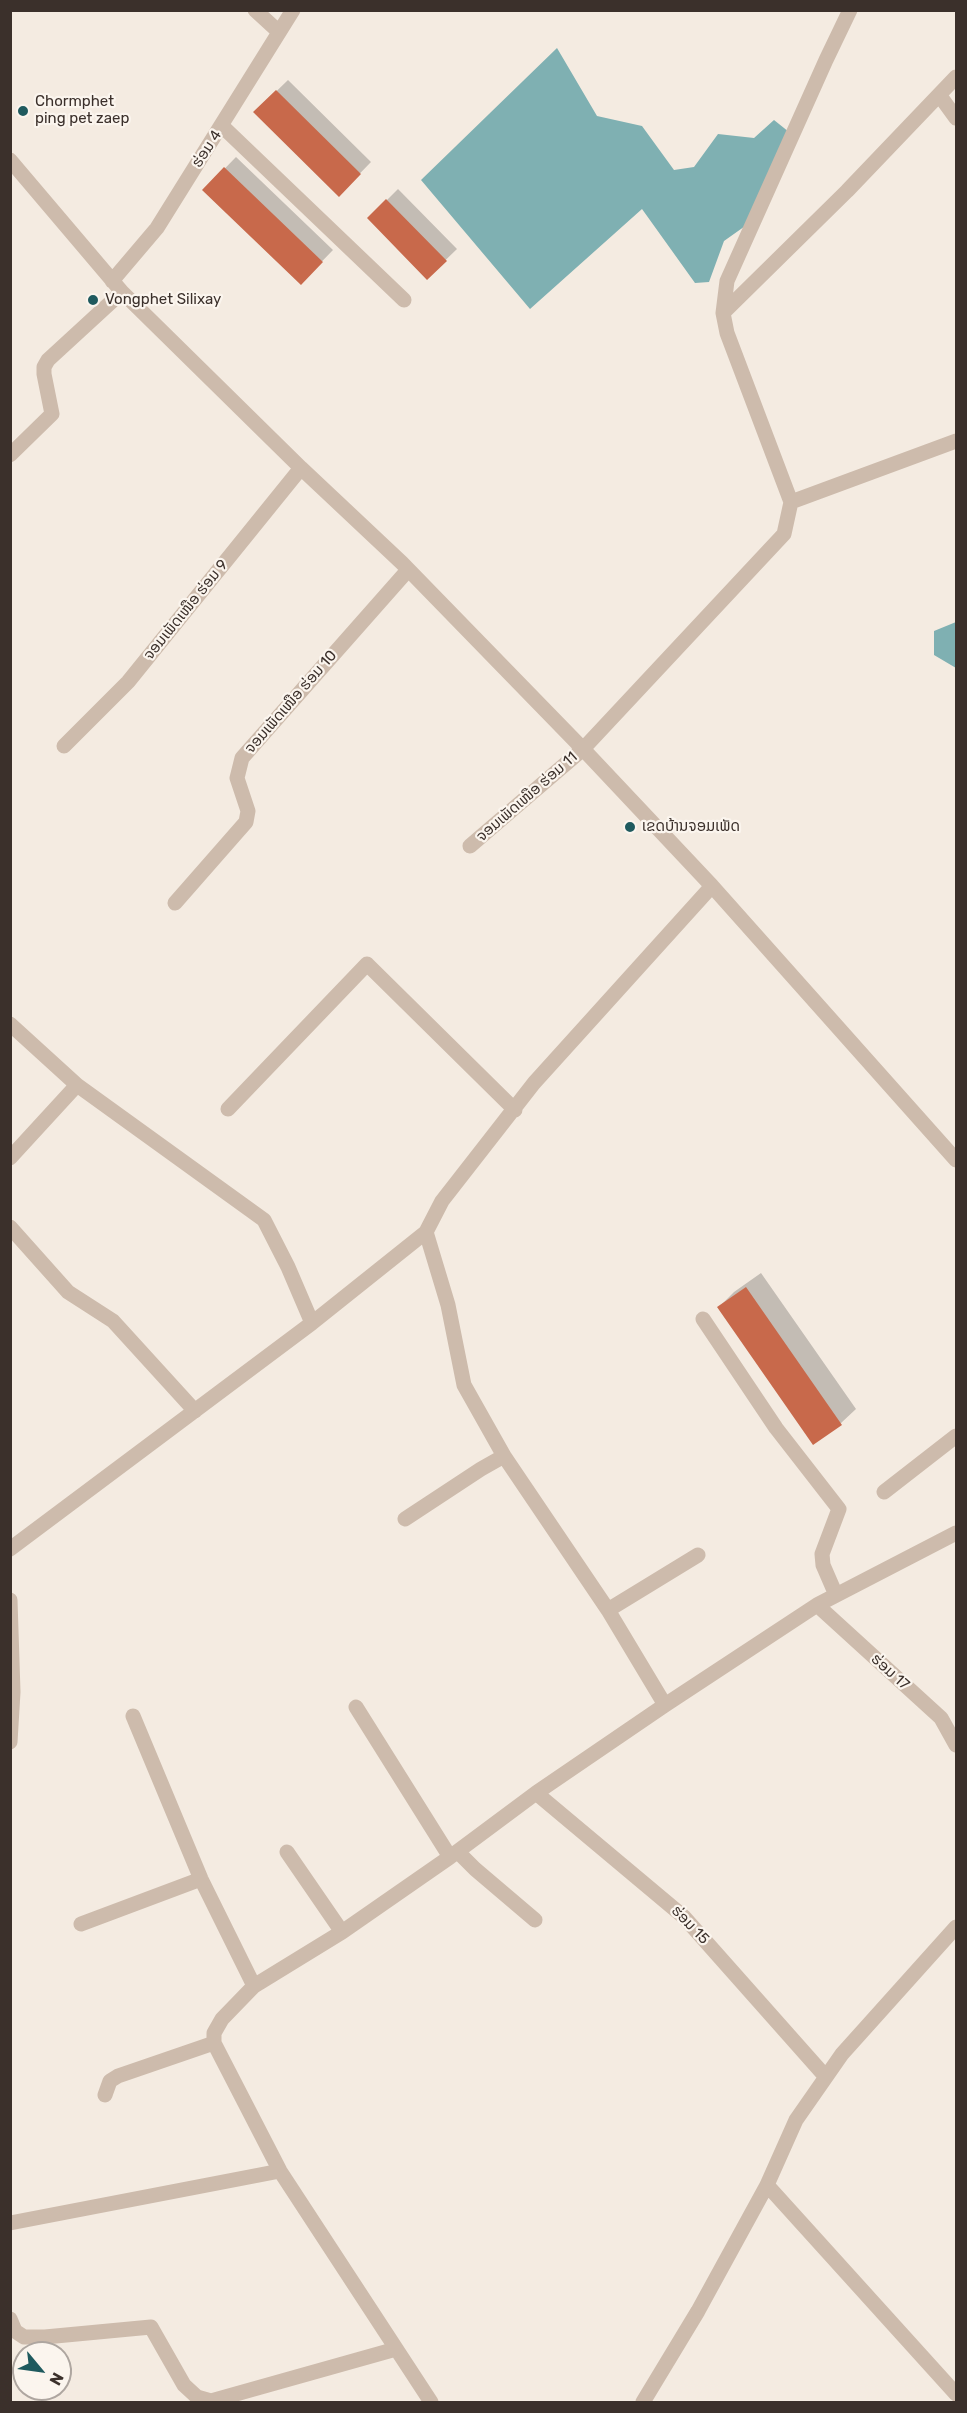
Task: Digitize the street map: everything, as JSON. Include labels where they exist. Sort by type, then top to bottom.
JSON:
[{"type":"street","points":[[255,10],[279,32]]},
{"type":"street","name":"ຮ່ອມ 4","points":[[10,455],[52,414],[44,374],[44,367],[48,360],[117,287],[222,126],[293,10]]},
{"type":"street","points":[[850,10],[727,281],[723,313],[727,333],[791,502],[957,441]]},
{"type":"street","points":[[723,313],[848,191],[957,77]]},
{"type":"street","points":[[940,96],[957,118]]},
{"type":"street","points":[[222,126],[404,300]]},
{"type":"street","points":[[10,160],[117,287],[408,570],[583,749],[712,886],[957,1160]]},
{"type":"street","name":"ຈອມເພັດເໜືອ ຮ່ອມ 9","points":[[64,746],[129,682],[301,468]]},
{"type":"street","name":"ຈອມເພັດເໜືອ ຮ່ອມ 11","points":[[470,846],[583,749],[784,534],[791,502]]},
{"type":"street","name":"ຈອມເພັດເໜືອ ຮ່ອມ 10","points":[[175,903],[246,822],[248,811],[237,777],[242,758],[408,570]]},
{"type":"street","points":[[10,1549],[312,1323],[426,1232],[442,1201],[534,1083],[712,886]]},
{"type":"street","points":[[228,1109],[367,964],[515,1110]]},
{"type":"street","points":[[10,1024],[77,1085],[264,1220],[288,1267],[312,1323]]},
{"type":"street","points":[[10,1158],[17,1154],[77,1085]]},
{"type":"street","points":[[10,1227],[68,1292],[112,1321],[195,1411]]},
{"type":"street","points":[[426,1232],[448,1305],[464,1385],[504,1456],[608,1610],[665,1705]]},
{"type":"street","points":[[703,1319],[776,1428],[839,1509],[822,1554],[823,1565],[836,1595]]},
{"type":"street","points":[[884,1492],[957,1436]]},
{"type":"street","points":[[405,1519],[504,1456]]},
{"type":"street","points":[[431,2403],[280,2171],[214,2043],[214,2033],[222,2019],[254,1986],[342,1932],[454,1855],[536,1793],[665,1705],[817,1605],[957,1533]]},
{"type":"street","points":[[608,1610],[698,1555]]},
{"type":"street","points":[[10,1600],[13,1692],[10,1742]]},
{"type":"street","name":"ຮ່ອມ 17","points":[[817,1605],[941,1718],[957,1745]]},
{"type":"street","points":[[356,1707],[454,1855],[475,1869],[535,1920]]},
{"type":"street","points":[[133,1716],[201,1879],[254,1986]]},
{"type":"street","name":"ຮ່ອມ 15","points":[[536,1793],[684,1917],[825,2076]]},
{"type":"street","points":[[286,1852],[342,1932]]},
{"type":"street","points":[[81,1924],[201,1879]]},
{"type":"street","points":[[643,2403],[698,2310],[767,2185],[796,2120],[825,2076],[842,2054],[957,1927]]},
{"type":"street","points":[[105,2095],[110,2081],[118,2076],[214,2043]]},
{"type":"street","points":[[10,2223],[280,2171]]},
{"type":"street","points":[[767,2185],[957,2394]]},
{"type":"street","points":[[10,2319],[15,2331],[24,2337],[151,2327],[184,2385],[197,2397],[211,2401],[396,2349]]},
{"type":"water","points":[[557,48],[597,116],[642,126],[674,170],[694,167],[718,134],[754,138],[774,120],[794,136],[748,224],[724,241],[709,282],[695,283],[642,209],[530,309],[421,180]]},
{"type":"water","points":[[956,622],[956,668],[934,655],[934,631]]},
{"type":"building","points":[[276,90],[361,174],[339,197],[253,112]]},
{"type":"building","points":[[224,167],[323,262],[301,285],[202,190]]},
{"type":"building","points":[[386,199],[447,261],[427,280],[367,218]]},
{"type":"building","points":[[746,1287],[842,1425],[813,1445],[717,1307]]},
{"type":"place","name":"Chormphet ping pet zaep","points":[[23,111]]},
{"type":"place","name":"Vongphet Silixay","points":[[93,300]]},
{"type":"place","name":"ເຂດບ້ານຈອມເພັດ","points":[[630,827]]}]
